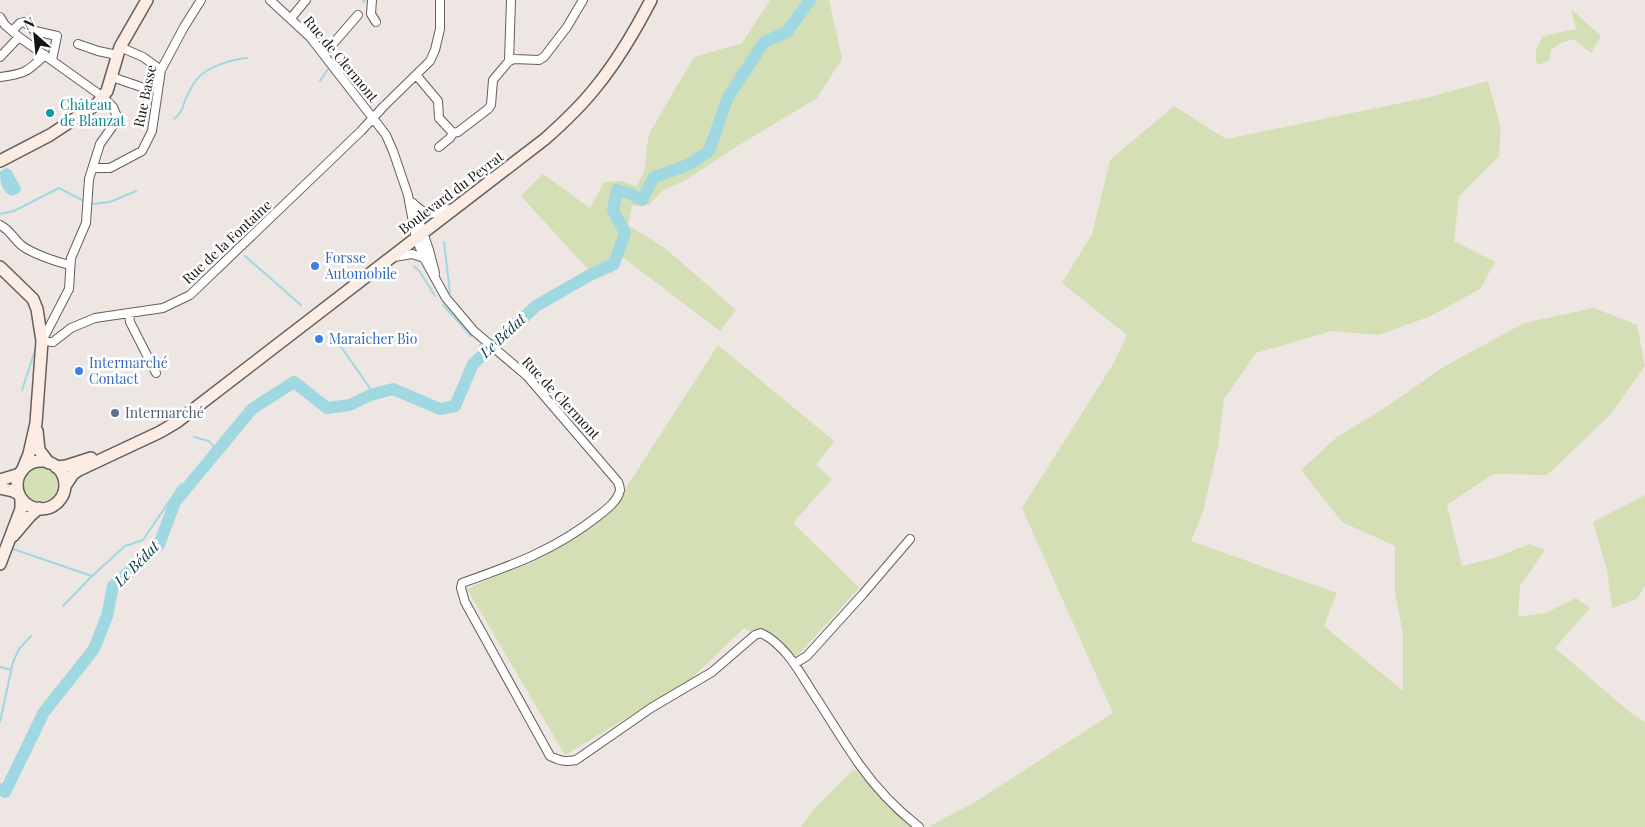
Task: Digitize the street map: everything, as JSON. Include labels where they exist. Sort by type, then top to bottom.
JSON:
[{"type":"main road","points":[[0,161],[61,128],[90,109],[103,97],[112,77],[119,51],[147,0]]},
{"type":"main road","name":"Boulevard du Peyrat","points":[[65,486],[73,474],[177,422],[545,139],[596,88],[620,55],[651,0]]},
{"type":"main road","points":[[0,564],[21,509],[17,484],[29,454],[36,423],[42,341],[37,309],[33,299],[3,274]]},
{"type":"main road","name":"Boulevard du Peyrat","points":[[53,464],[66,466],[94,457],[158,426],[210,395]]},
{"type":"main road","points":[[0,488],[13,491],[32,507],[39,508],[50,507],[59,500],[64,491],[63,475],[39,450],[36,423]]},
{"type":"main road","points":[[0,480],[21,473],[31,463],[43,461],[53,464]]},
{"type":"main road","points":[[9,541],[39,508]]},
{"type":"street","name":"Rue Basse","points":[[93,168],[110,168],[142,151],[152,131],[161,70],[184,26],[201,0]]},
{"type":"street","name":"Rue de Clermont","points":[[270,0],[310,37],[386,135],[393,150],[420,235]]},
{"type":"street","points":[[290,18],[306,0]]},
{"type":"street","points":[[372,0],[370,14],[376,22]]},
{"type":"street","name":"Rue de la Fontaine","points":[[42,341],[52,342],[70,328],[95,318],[163,308],[190,295],[374,118],[430,61],[436,50],[440,29],[440,0]]},
{"type":"street","points":[[509,61],[511,0]]},
{"type":"street","points":[[439,147],[453,134],[488,109],[491,105],[493,80],[509,61],[514,59],[539,60],[544,58],[567,27],[583,0]]},
{"type":"street","points":[[324,54],[358,14]]},
{"type":"street","points":[[0,17],[12,31],[103,97],[113,107],[116,114],[112,128],[100,144],[93,168],[88,187],[88,213],[70,265],[69,289],[42,341]]},
{"type":"street","points":[[0,77],[28,71],[48,58],[57,36],[35,31],[24,22],[20,23],[12,31]]},
{"type":"street","points":[[0,58],[35,31]]},
{"type":"street","points":[[78,44],[98,51],[119,51],[143,57],[161,70],[147,89],[112,77]]},
{"type":"street","points":[[417,76],[438,101],[439,118],[453,134]]},
{"type":"street","name":"Rue de Clermont","points":[[408,195],[413,203],[424,258],[446,298],[487,343],[527,376],[618,482],[620,491],[615,501],[606,510],[570,536],[552,547],[513,564],[462,583],[461,588],[465,602],[542,745],[550,756],[560,761],[576,760],[651,708],[712,672],[755,635],[761,633],[767,636],[781,648],[794,664]]},
{"type":"street","points":[[413,203],[423,213],[432,214],[460,205]]},
{"type":"street","points":[[0,225],[10,231],[21,245],[36,253],[70,265]]},
{"type":"street","points":[[420,235],[438,284]]},
{"type":"street","points":[[392,257],[412,254],[424,258]]},
{"type":"street","points":[[129,313],[130,322],[156,373]]},
{"type":"street","points":[[910,539],[868,589],[807,656],[794,664],[859,764],[901,813],[919,827]]},
{"type":"green space","points":[[770,0],[829,0],[842,59],[817,98],[684,181],[662,191],[649,205],[632,206],[628,225],[666,249],[736,310],[720,331],[621,256],[612,273],[594,276],[521,196],[543,174],[590,208],[604,182],[622,181],[636,186],[644,172],[649,134],[694,57],[742,43]]},
{"type":"green space","points":[[1571,9],[1601,36],[1591,53],[1573,39],[1561,43],[1551,50],[1550,60],[1539,65],[1536,62],[1536,49],[1543,36],[1576,29]]},
{"type":"green space","points":[[1488,81],[1501,129],[1499,156],[1459,196],[1454,241],[1495,262],[1480,289],[1431,316],[1379,335],[1332,331],[1256,353],[1224,399],[1218,446],[1203,512],[1191,541],[1337,593],[1324,626],[1403,691],[1403,633],[1395,595],[1395,546],[1342,522],[1301,470],[1337,437],[1383,409],[1445,366],[1524,323],[1594,308],[1637,325],[1645,366],[1610,415],[1547,475],[1493,474],[1447,505],[1462,566],[1494,558],[1529,544],[1545,550],[1520,586],[1518,617],[1545,613],[1576,598],[1590,608],[1555,648],[1632,714],[1645,722],[1645,827],[931,827],[975,802],[1113,713],[1022,508],[1115,361],[1127,335],[1062,283],[1092,234],[1110,160],[1174,106],[1226,139],[1430,97]]},
{"type":"green space","points":[[718,345],[834,441],[816,465],[832,479],[793,523],[859,588],[797,656],[744,628],[690,680],[565,755],[467,589],[561,546],[599,519],[624,491]]},
{"type":"green space","points":[[40,466],[47,467],[53,471],[57,477],[57,491],[53,497],[47,501],[40,502],[33,501],[27,497],[23,491],[22,484],[23,477],[27,471],[33,467]]},
{"type":"green space","points":[[1645,495],[1645,585],[1637,599],[1612,608],[1607,570],[1593,522]]},
{"type":"green space","points":[[854,769],[901,813],[926,827],[801,827],[815,808]]},
{"type":"water","points":[[6,168],[11,170],[21,188],[20,192],[13,196],[6,193],[1,183],[0,172]]},
{"type":"waterway","name":"Le Bédat","points":[[0,789],[5,792],[44,712],[94,649],[107,616],[113,586],[159,545],[175,502],[252,409],[294,382],[327,408],[350,405],[370,395],[393,389],[440,409],[455,406],[473,364],[536,306],[590,275],[614,264],[625,233],[613,210],[617,190],[629,193],[642,200],[654,177],[688,165],[709,151],[728,97],[764,42],[787,32],[810,0]]},
{"type":"waterway","points":[[174,119],[181,111],[193,85],[201,75],[220,64],[247,58]]},
{"type":"waterway","points":[[320,81],[328,69]]},
{"type":"waterway","points":[[0,214],[14,211],[59,188],[82,200]]},
{"type":"waterway","points":[[92,204],[110,202],[136,191]]},
{"type":"waterway","points":[[444,242],[450,293]]},
{"type":"waterway","points":[[245,256],[301,305]]},
{"type":"waterway","points":[[414,266],[435,296]]},
{"type":"waterway","points":[[443,305],[471,336]]},
{"type":"waterway","points":[[332,334],[374,394]]},
{"type":"waterway","points":[[480,345],[484,349],[487,346]]},
{"type":"waterway","points":[[22,390],[35,350]]},
{"type":"waterway","points":[[194,437],[209,441],[217,451]]},
{"type":"waterway","points":[[63,606],[125,546],[143,540],[181,484]]},
{"type":"waterway","points":[[13,549],[92,576]]},
{"type":"waterway","points":[[0,722],[13,662],[19,649],[31,636]]},
{"type":"waterway","points":[[0,667],[11,670]]},
{"type":"place","name":"Château de Blanzat","points":[[50,113]]},
{"type":"place","name":"Forsse Automobile","points":[[315,266]]},
{"type":"place","name":"Maraicher Bio","points":[[319,339]]},
{"type":"place","name":"Intermarché Contact","points":[[79,371]]},
{"type":"place","name":"Intermarché","points":[[115,413]]}]
